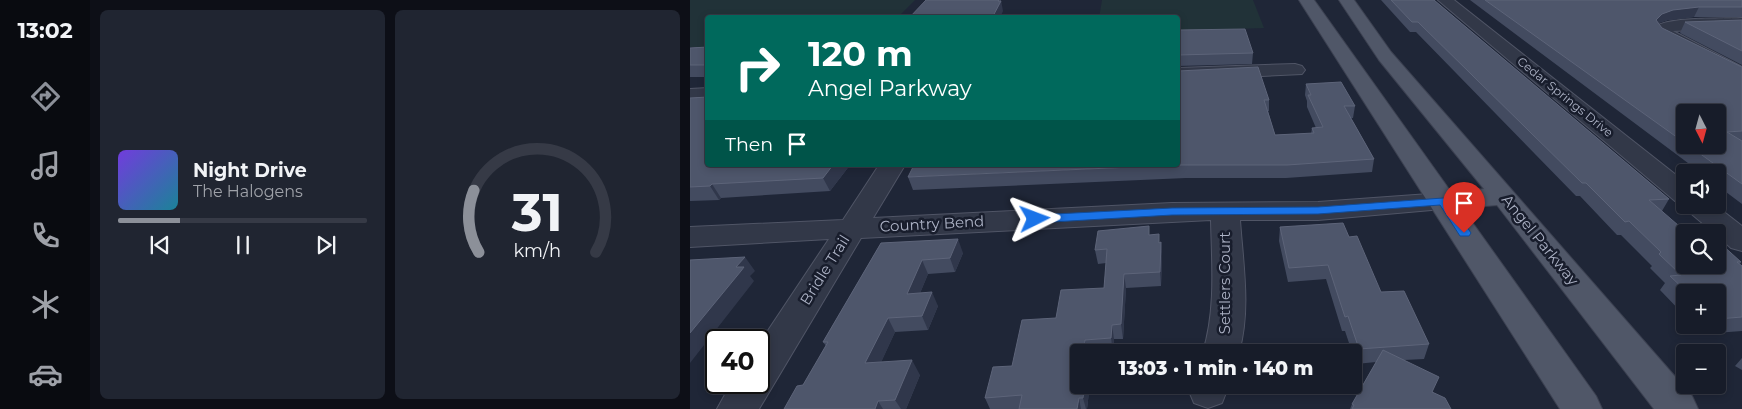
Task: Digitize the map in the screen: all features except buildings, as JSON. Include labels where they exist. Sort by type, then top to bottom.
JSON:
[{"type":"main road","name":"Angel Parkway","points":[[1346,0],[1386,56],[1504,196],[1678,409]]},
{"type":"main road","points":[[1312,9],[1328,18],[1345,23],[1386,66],[1409,84]]},
{"type":"main road","points":[[1312,9],[1582,409]]},
{"type":"main road","points":[[1443,201],[1504,196]]},
{"type":"street","name":"Cedar Springs Drive","points":[[1445,0],[1676,187]]},
{"type":"street","points":[[1742,23],[1662,28],[1664,33],[1742,75]]},
{"type":"street","points":[[1180,74],[1294,70]]},
{"type":"street","points":[[690,95],[705,94]]},
{"type":"street","name":"Bridle Trail","points":[[770,358],[891,167]]},
{"type":"street","name":"Country Bend","points":[[690,237],[1172,212],[1318,211],[1443,201]]},
{"type":"street","name":"Settlers Court","points":[[1224,344],[1227,302],[1225,212]]},
{"type":"street","points":[[1709,214],[1742,241]]},
{"type":"street","points":[[737,409],[746,394]]},
{"type":"shaded area","points":[[690,0],[915,0],[900,15],[705,15],[705,47],[690,47]]},
{"type":"shaded area","points":[[1102,0],[1253,0],[1264,28],[1180,31],[1180,15],[1100,15]]},
{"type":"route","points":[[1035,219],[1172,212],[1318,211],[1443,201],[1464,233]]}]
